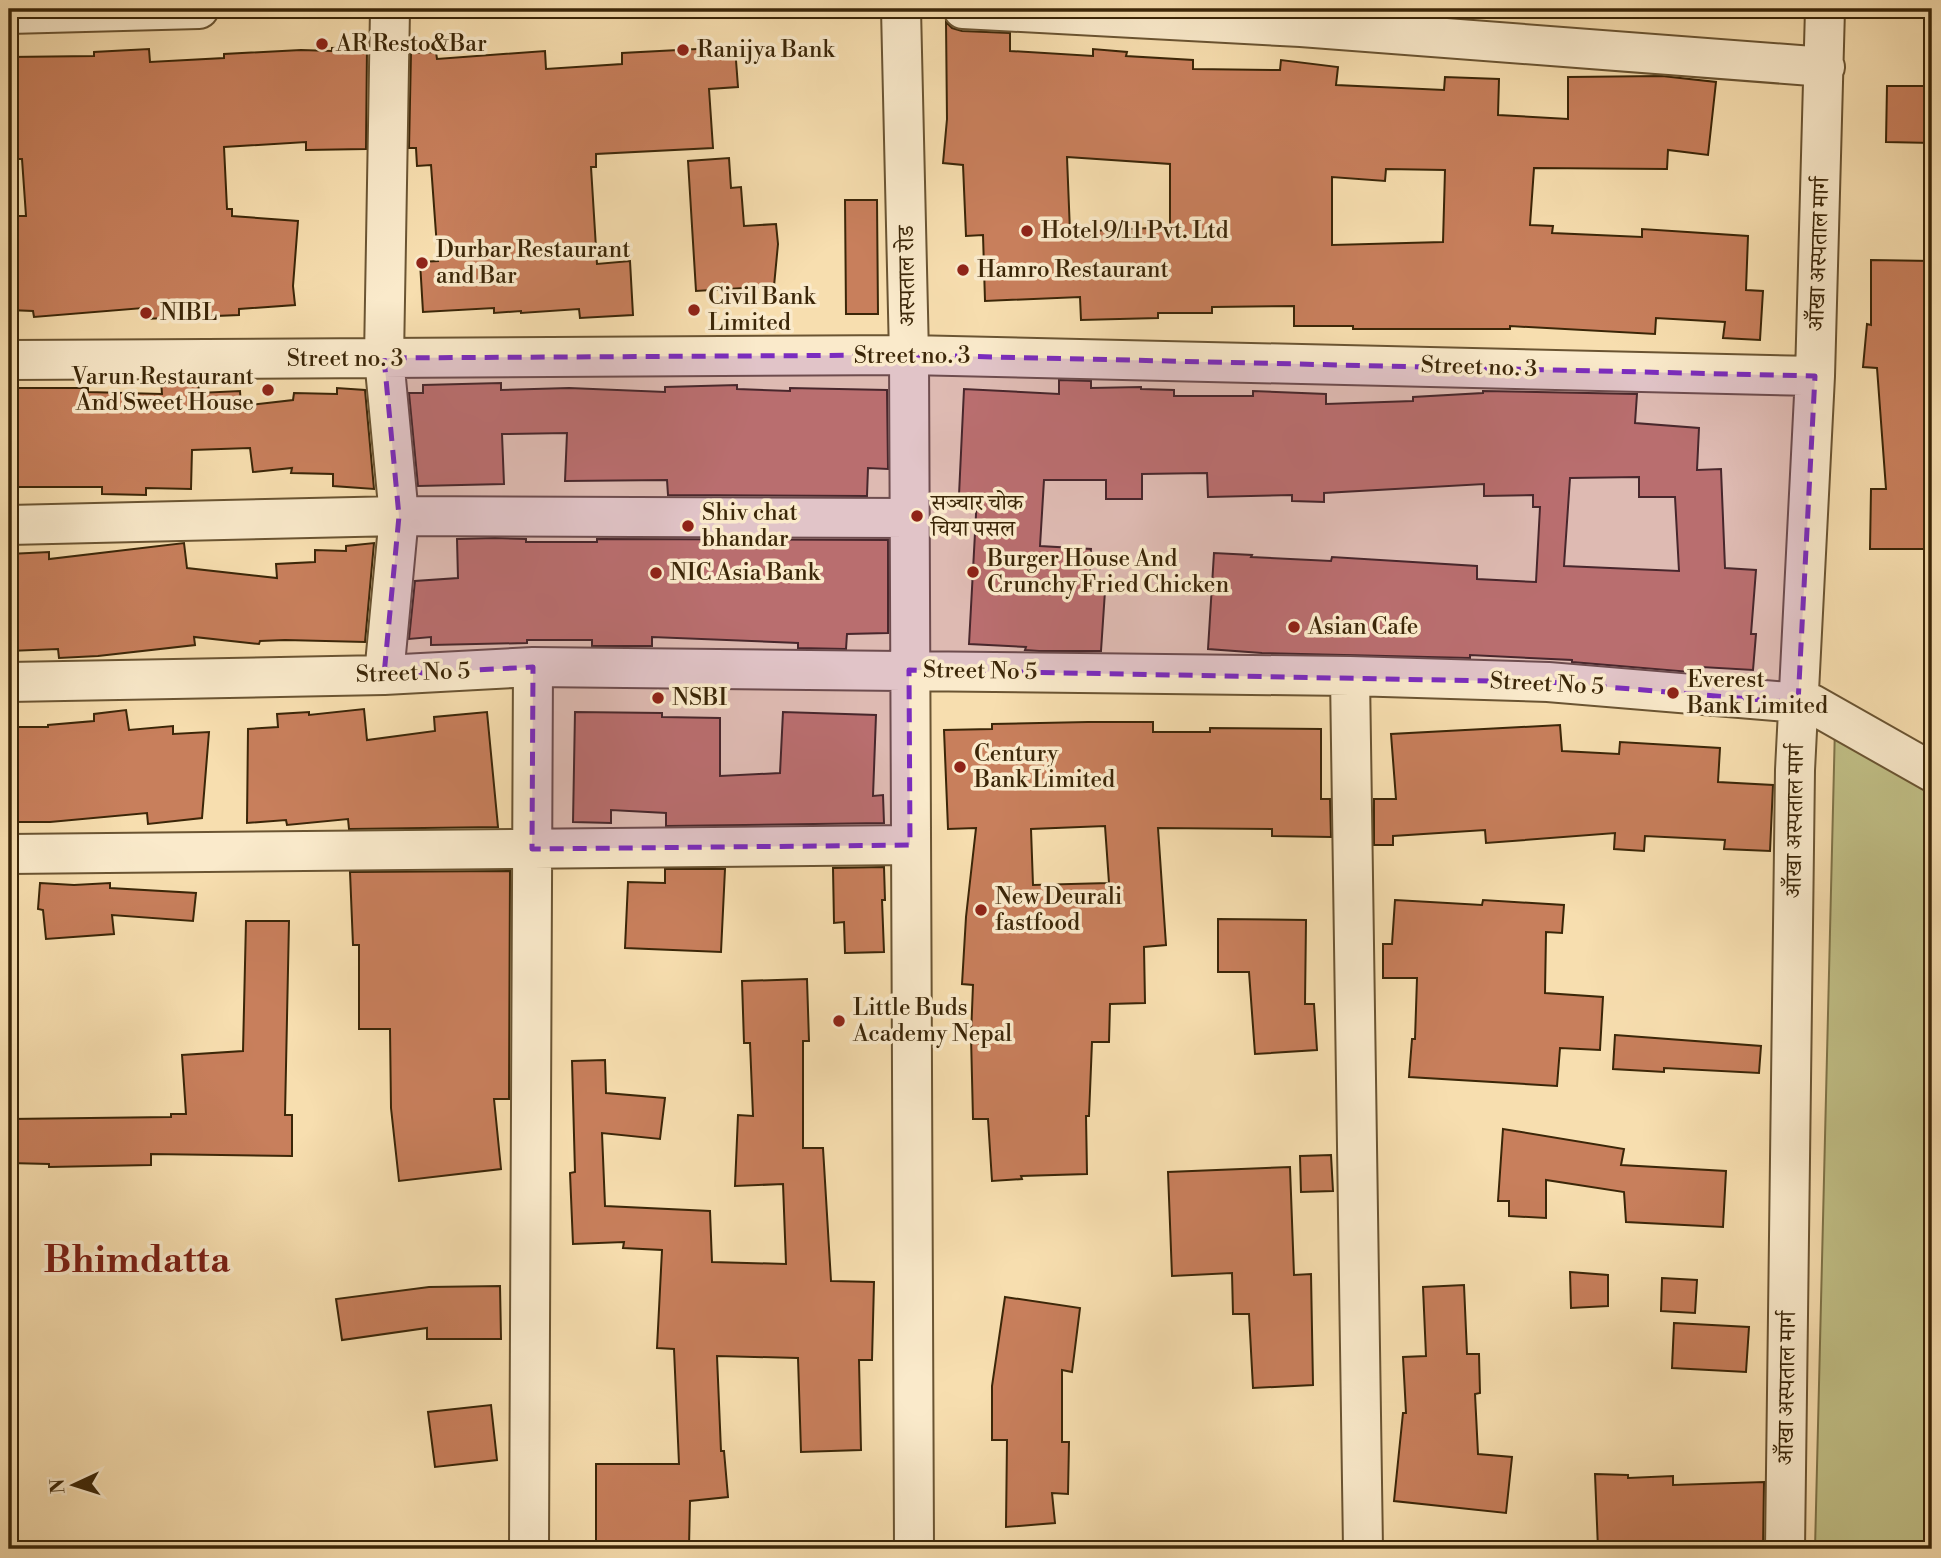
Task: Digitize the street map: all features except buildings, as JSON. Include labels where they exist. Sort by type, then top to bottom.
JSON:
[{"type":"street","points":[[9,14],[199,9]]},
{"type":"street","points":[[384,675],[399,516],[384,358],[390,9]]},
{"type":"street","name":"अस्पताल रोड","points":[[901,9],[909,355],[914,1549]]},
{"type":"street","points":[[963,9],[1301,27],[1825,67]]},
{"type":"street","name":"आँखा अस्पताल मार्ग","points":[[1785,1549],[1795,770],[1815,376],[1825,9]]},
{"type":"street","name":"Street no. 3","points":[[9,360],[909,355],[1815,376]]},
{"type":"street","points":[[9,525],[399,516],[909,518]]},
{"type":"street","points":[[529,1549],[533,667]]},
{"type":"street","name":"Street No 5","points":[[9,681],[384,675],[533,667],[1350,676],[1548,682],[1812,704],[1932,772]]},
{"type":"street","points":[[1350,676],[1363,1549]]},
{"type":"street","points":[[9,854],[910,845]]},
{"type":"highlighted area","points":[[909,355],[1815,376],[1798,703],[1548,682],[909,670],[910,845],[532,849],[533,667],[384,675],[399,516],[384,358]]},
{"type":"shaded area","points":[[1835,726],[1932,781],[1932,1549],[1815,1549]]},
{"type":"place","name":"AR Resto&Bar","points":[[322,44]]},
{"type":"place","name":"Ranijya Bank","points":[[683,50]]},
{"type":"place","name":"Hotel 9/11 Pvt. Ltd","points":[[1027,231]]},
{"type":"place","name":"Durbar Restaurant and Bar","points":[[422,263]]},
{"type":"place","name":"Hamro Restaurant","points":[[963,270]]},
{"type":"place","name":"Civil Bank Limited","points":[[694,310]]},
{"type":"place","name":"NIBL","points":[[146,313]]},
{"type":"place","name":"Varun Restaurant And Sweet House","points":[[268,390]]},
{"type":"place","name":"सञ्चार चोक चिया पसल","points":[[917,516]]},
{"type":"place","name":"Shiv chat bhandar","points":[[688,526]]},
{"type":"place","name":"Burger House And Crunchy Fried Chicken","points":[[973,572]]},
{"type":"place","name":"NIC Asia Bank","points":[[656,573]]},
{"type":"place","name":"Asian Cafe","points":[[1294,627]]},
{"type":"place","name":"Everest Bank Limited","points":[[1673,693]]},
{"type":"place","name":"NSBI","points":[[658,698]]},
{"type":"place","name":"Century Bank Limited","points":[[960,767]]},
{"type":"place","name":"New Deurali fastfood","points":[[981,910]]},
{"type":"place","name":"Little Buds Academy Nepal","points":[[839,1021]]},
{"type":"district","name":"Bhimdatta","points":[[137,1261]]}]
